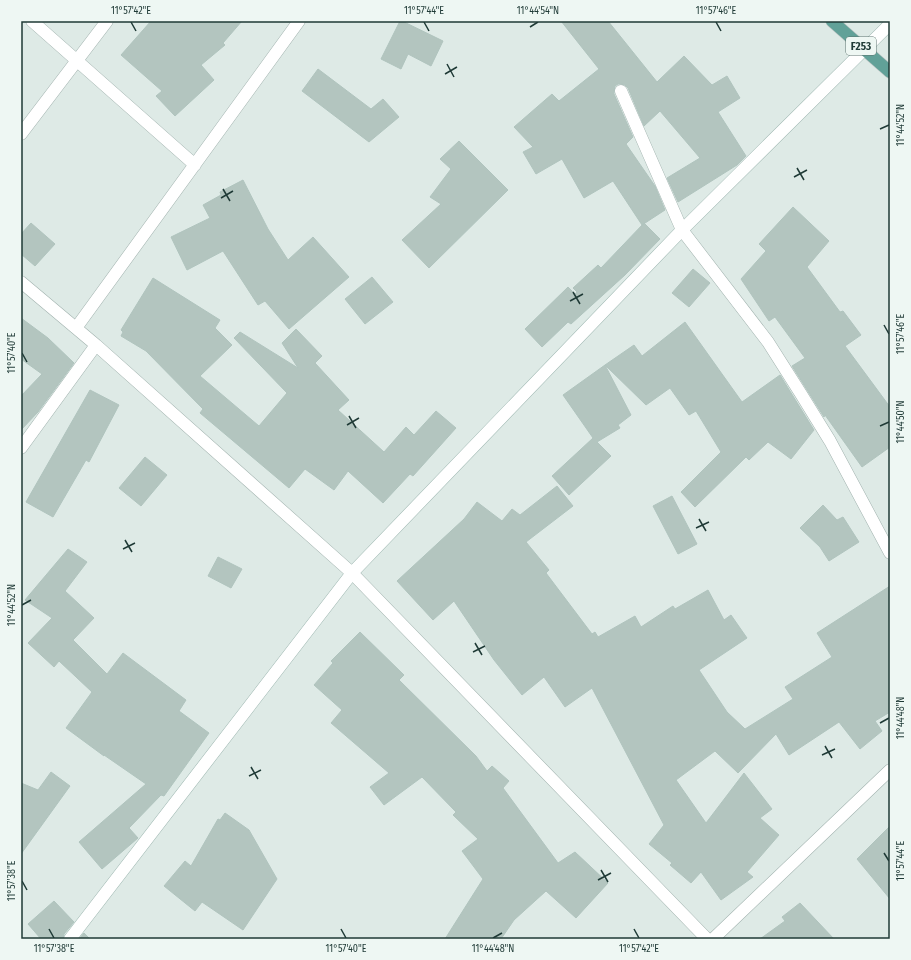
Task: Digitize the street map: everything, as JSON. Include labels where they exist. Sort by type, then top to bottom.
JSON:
[{"type":"main road","name":"F253","points":[[832,21],[890,72]]},
{"type":"street","points":[[32,21],[194,165]]},
{"type":"street","points":[[21,134],[107,21]]},
{"type":"street","points":[[76,328],[299,21]]},
{"type":"street","points":[[70,939],[352,573],[682,230],[890,24]]},
{"type":"street","points":[[621,92],[682,230],[768,342],[830,441],[890,553]]},
{"type":"street","points":[[21,282],[96,345],[352,573],[708,939]]},
{"type":"street","points":[[21,448],[96,345]]},
{"type":"street","points":[[713,939],[890,770]]},
{"type":"building","points":[[151,21],[242,21],[223,43],[225,45],[201,65],[214,80],[175,116],[156,96],[162,91],[121,55]]},
{"type":"building","points":[[400,21],[443,41],[431,66],[408,54],[401,69],[381,59]]},
{"type":"building","points":[[561,21],[608,21],[657,82],[684,56],[712,85],[727,76],[740,98],[718,112],[746,156],[737,165],[678,202],[667,178],[700,158],[660,111],[644,126],[628,88],[625,85],[618,84],[615,86],[614,94],[633,137],[626,144],[655,186],[665,210],[642,225],[613,181],[584,198],[562,159],[536,174],[523,152],[533,147],[514,127],[552,94],[559,101],[599,69]]},
{"type":"building","points":[[318,69],[371,109],[383,99],[399,117],[369,142],[302,91]]},
{"type":"building","points":[[459,141],[508,190],[429,268],[402,240],[441,204],[430,197],[451,169],[440,159]]},
{"type":"building","points":[[243,180],[268,229],[288,260],[313,237],[349,277],[289,329],[265,301],[258,305],[223,251],[187,270],[171,237],[210,218],[203,205],[221,195],[220,192]]},
{"type":"building","points":[[793,207],[829,241],[807,267],[840,312],[843,311],[861,335],[845,346],[890,407],[890,447],[862,467],[825,415],[824,417],[792,366],[805,358],[775,317],[769,321],[741,279],[766,251],[759,244]]},
{"type":"building","points":[[31,223],[55,244],[35,266],[21,254],[21,234]]},
{"type":"building","points":[[644,223],[660,239],[625,275],[571,324],[568,322],[542,347],[525,329],[568,287],[575,294],[577,292],[573,288],[598,265],[601,268]]},
{"type":"building","points":[[693,269],[710,283],[689,307],[672,293]]},
{"type":"building","points":[[372,277],[393,302],[365,324],[345,299]]},
{"type":"building","points":[[153,278],[220,320],[215,328],[232,345],[200,376],[259,426],[287,393],[234,338],[240,332],[298,368],[282,343],[296,329],[322,356],[315,363],[349,400],[338,410],[384,452],[406,427],[414,435],[436,411],[456,428],[413,476],[410,474],[383,503],[348,471],[334,490],[305,469],[289,488],[200,413],[203,409],[146,351],[121,336],[123,332],[121,330]]},
{"type":"building","points":[[21,318],[48,338],[74,363],[38,412],[21,430],[21,396],[42,374],[21,359]]},
{"type":"building","points":[[685,322],[742,402],[780,375],[814,430],[791,459],[768,442],[749,460],[746,457],[695,507],[681,492],[721,452],[696,411],[689,415],[670,388],[646,405],[605,365],[634,345],[642,356]]},
{"type":"building","points":[[605,365],[631,415],[618,425],[620,428],[597,442],[611,456],[569,495],[552,476],[593,438],[563,395]]},
{"type":"building","points":[[90,390],[119,405],[89,462],[86,460],[53,517],[26,502]]},
{"type":"building","points":[[145,457],[167,475],[141,506],[119,488]]},
{"type":"building","points":[[557,486],[573,506],[526,542],[549,570],[546,573],[592,634],[595,632],[598,637],[635,616],[641,627],[673,606],[675,609],[708,590],[724,620],[731,615],[747,638],[699,670],[727,712],[745,729],[793,699],[785,687],[832,657],[817,633],[890,586],[890,712],[875,721],[882,731],[860,749],[839,722],[789,755],[776,734],[738,773],[715,751],[676,780],[706,823],[744,773],[772,809],[760,818],[779,835],[747,872],[753,877],[721,900],[701,872],[691,883],[670,865],[672,863],[649,844],[664,825],[592,688],[565,707],[544,677],[522,695],[494,660],[454,601],[433,620],[397,581],[464,519],[477,502],[502,521],[512,509],[520,515]]},
{"type":"building","points":[[672,496],[697,544],[678,554],[653,506]]},
{"type":"building","points":[[823,505],[837,520],[843,517],[859,542],[829,561],[820,547],[800,528]]},
{"type":"building","points":[[68,549],[87,562],[65,591],[94,618],[73,640],[107,674],[123,653],[186,700],[179,711],[209,733],[164,796],[161,795],[129,828],[138,838],[102,869],[79,842],[146,784],[66,728],[92,692],[59,661],[54,667],[28,643],[52,618],[25,600]]},
{"type":"building","points":[[218,557],[242,569],[231,588],[208,576]]},
{"type":"building","points":[[360,632],[404,675],[399,680],[476,756],[487,771],[492,766],[509,781],[503,788],[558,863],[575,852],[608,883],[576,918],[546,891],[514,920],[501,939],[445,939],[483,879],[462,851],[478,839],[453,815],[456,812],[422,777],[384,805],[370,787],[389,773],[331,723],[342,710],[314,685],[333,663],[331,661]]},
{"type":"building","points":[[51,772],[70,786],[21,854],[21,783],[38,790]]},
{"type":"building","points":[[225,813],[249,830],[277,879],[243,930],[202,902],[195,911],[164,886],[185,861],[191,866],[218,819],[220,820]]},
{"type":"building","points":[[890,826],[890,899],[857,859]]},
{"type":"building","points":[[54,901],[74,922],[64,934],[63,939],[41,939],[28,924]]},
{"type":"building","points":[[800,903],[834,939],[760,939],[785,921],[782,917]]},
{"type":"building","points":[[84,933],[90,939],[79,939]]}]
